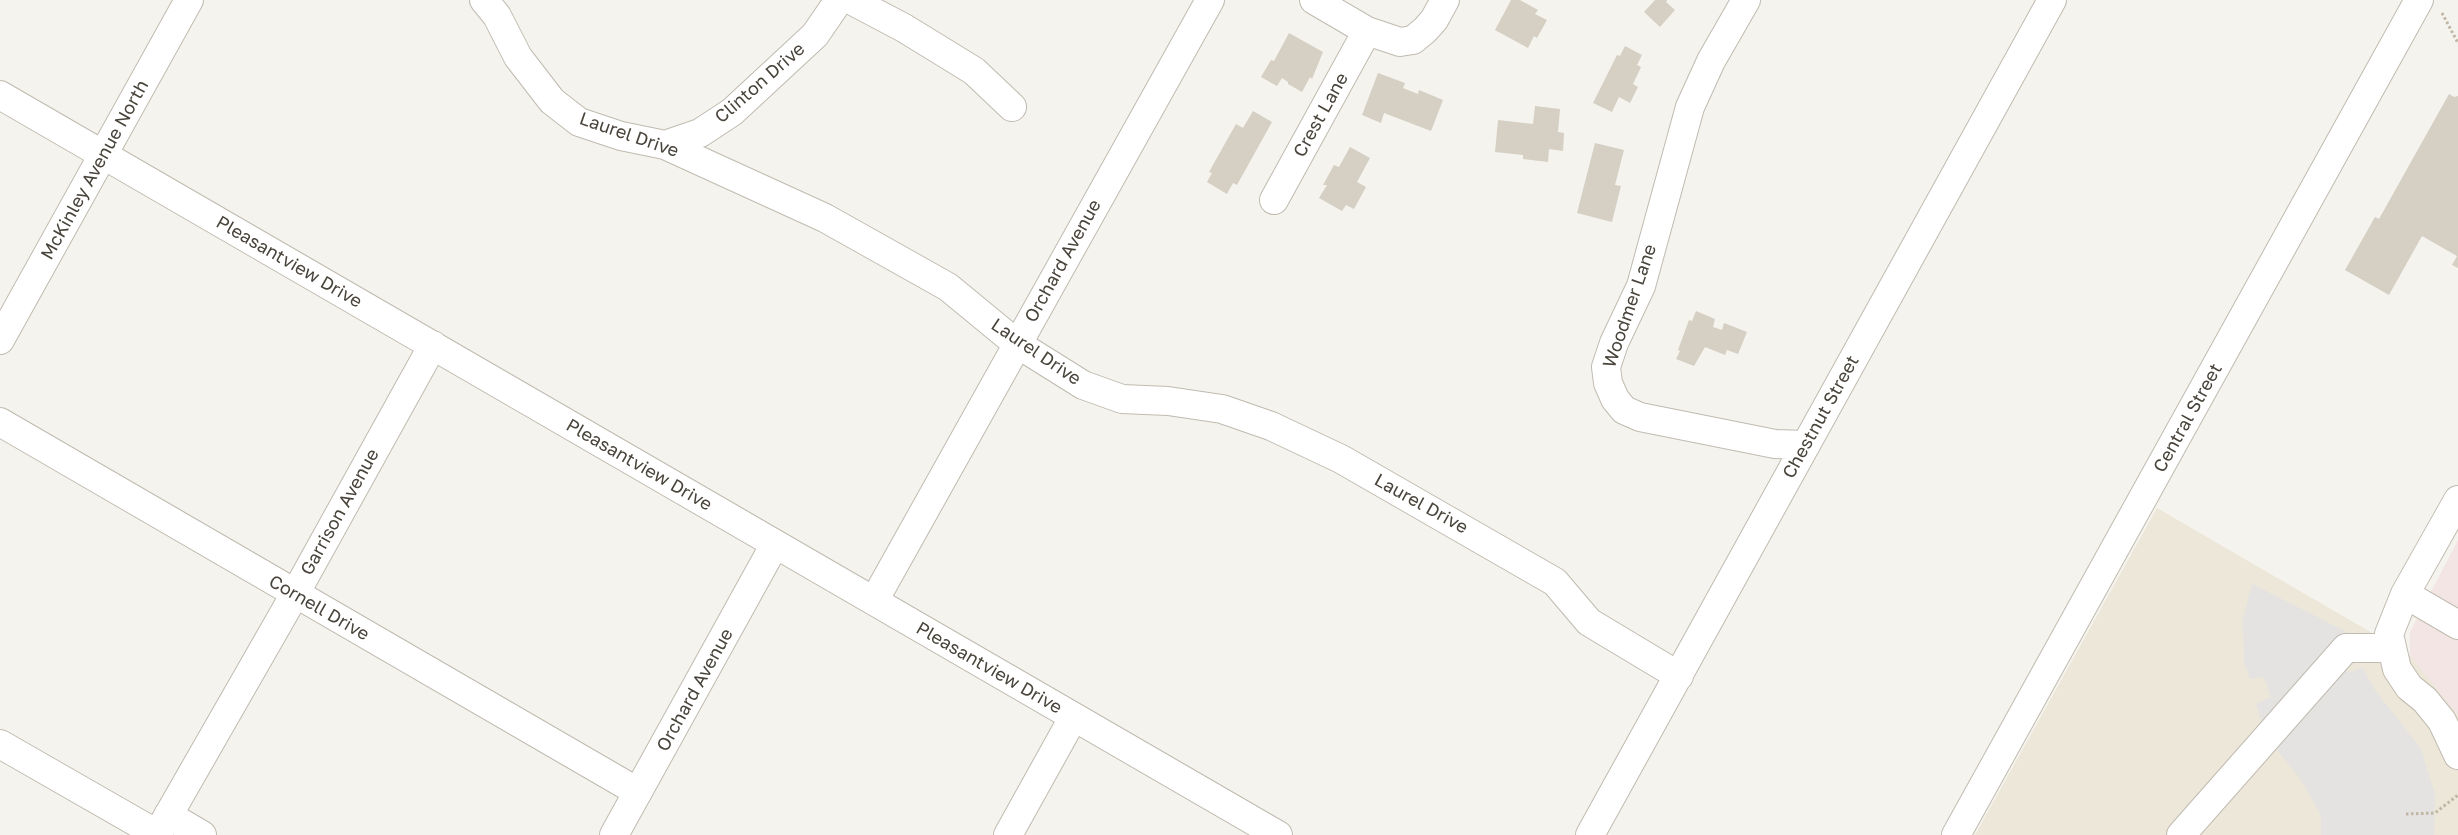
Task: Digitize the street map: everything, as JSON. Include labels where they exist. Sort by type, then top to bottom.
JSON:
[{"type":"street","name":"McKinley Avenue North","points":[[0,340],[189,0]]},
{"type":"street","name":"Clinton Drive","points":[[665,145],[700,133],[732,112],[815,35],[839,0]]},
{"type":"street","points":[[851,0],[904,28],[974,71],[1012,107]]},
{"type":"street","name":"Orchard Avenue","points":[[874,601],[1210,0]]},
{"type":"street","points":[[1314,0],[1367,30],[1400,42],[1413,40],[1434,20],[1445,0]]},
{"type":"street","name":"Woodmer Lane","points":[[1746,0],[1711,61],[1690,108],[1641,286],[1614,343],[1606,367],[1608,383],[1615,399],[1624,410],[1640,417],[1775,444],[1806,444]]},
{"type":"street","name":"Chestnut Street","points":[[1590,835],[2052,0]]},
{"type":"street","name":"Central Street","points":[[1956,835],[2419,0]]},
{"type":"street","name":"Laurel Drive","points":[[494,5],[518,57],[552,101],[579,122],[621,136],[665,145],[825,218],[948,287],[1016,344],[1091,388],[1122,399],[1168,401],[1222,409],[1271,426],[1341,459],[1555,582],[1589,622],[1679,676]]},
{"type":"street","name":"Crest Lane","points":[[1274,200],[1367,30]]},
{"type":"street","name":"Pleasantview Drive","points":[[0,95],[1278,835]]},
{"type":"street","name":"Garrison Avenue","points":[[161,828],[295,594],[433,345]]},
{"type":"street","name":"Cornell Drive","points":[[0,422],[638,792]]},
{"type":"street","points":[[2458,500],[2405,594],[2389,634],[2397,670],[2409,687],[2425,700],[2442,721],[2458,755]]},
{"type":"street","name":"Orchard Avenue","points":[[614,835],[775,544]]},
{"type":"street","points":[[2405,594],[2458,625]]},
{"type":"street","points":[[2180,835],[2346,648],[2392,648]]},
{"type":"street","points":[[1008,835],[1073,718]]},
{"type":"street","points":[[0,744],[161,828],[202,835]]},
{"type":"path","points":[[2442,13],[2458,44]]},
{"type":"path","points":[[2406,814],[2435,813],[2458,795]]},
{"type":"shaded area","points":[[2157,508],[2410,655],[2458,715],[2458,835],[1975,835]]},
{"type":"shaded area","points":[[2458,540],[2458,715],[2410,655],[2410,632]]},
{"type":"shaded area","points":[[2252,584],[2357,637],[2341,666],[2349,672],[2363,668],[2375,690],[2421,749],[2435,794],[2434,835],[2321,835],[2321,815],[2299,777],[2278,751],[2262,723],[2256,704],[2271,697],[2264,677],[2250,679],[2244,662],[2243,619]]},
{"type":"building","points":[[1511,0],[1520,0],[1538,10],[1535,14],[1547,20],[1537,38],[1534,36],[1528,48],[1495,30]]},
{"type":"building","points":[[1655,0],[1667,0],[1666,2],[1675,10],[1660,27],[1644,12]]},
{"type":"building","points":[[1289,33],[1323,52],[1312,79],[1310,77],[1302,92],[1282,78],[1277,86],[1261,77],[1271,60],[1274,61]]},
{"type":"building","points":[[1625,46],[1642,55],[1637,65],[1641,67],[1633,84],[1638,87],[1630,103],[1619,97],[1612,112],[1593,103],[1617,55],[1620,56]]},
{"type":"building","points":[[1378,73],[1405,83],[1403,88],[1418,94],[1419,90],[1443,100],[1431,131],[1384,113],[1381,123],[1362,115]]},
{"type":"building","points":[[2449,94],[2454,97],[2458,96],[2458,268],[2452,265],[2457,256],[2422,236],[2389,295],[2345,270],[2375,217],[2379,219]]},
{"type":"building","points":[[1535,106],[1560,109],[1558,132],[1564,133],[1563,151],[1549,149],[1548,162],[1523,159],[1523,155],[1495,152],[1498,120],[1533,124]]},
{"type":"building","points":[[1253,111],[1272,122],[1237,185],[1233,183],[1227,194],[1207,182],[1212,173],[1209,172],[1236,124],[1243,128]]},
{"type":"building","points":[[1595,143],[1624,150],[1615,185],[1621,186],[1612,222],[1577,213]]},
{"type":"building","points":[[1350,147],[1370,158],[1357,182],[1366,187],[1354,209],[1346,205],[1342,211],[1319,198],[1327,185],[1323,185],[1334,165],[1339,167]]},
{"type":"building","points":[[1696,311],[1715,319],[1713,327],[1722,330],[1724,323],[1747,332],[1738,354],[1727,350],[1725,355],[1705,347],[1694,366],[1676,359],[1689,320],[1692,321]]}]
